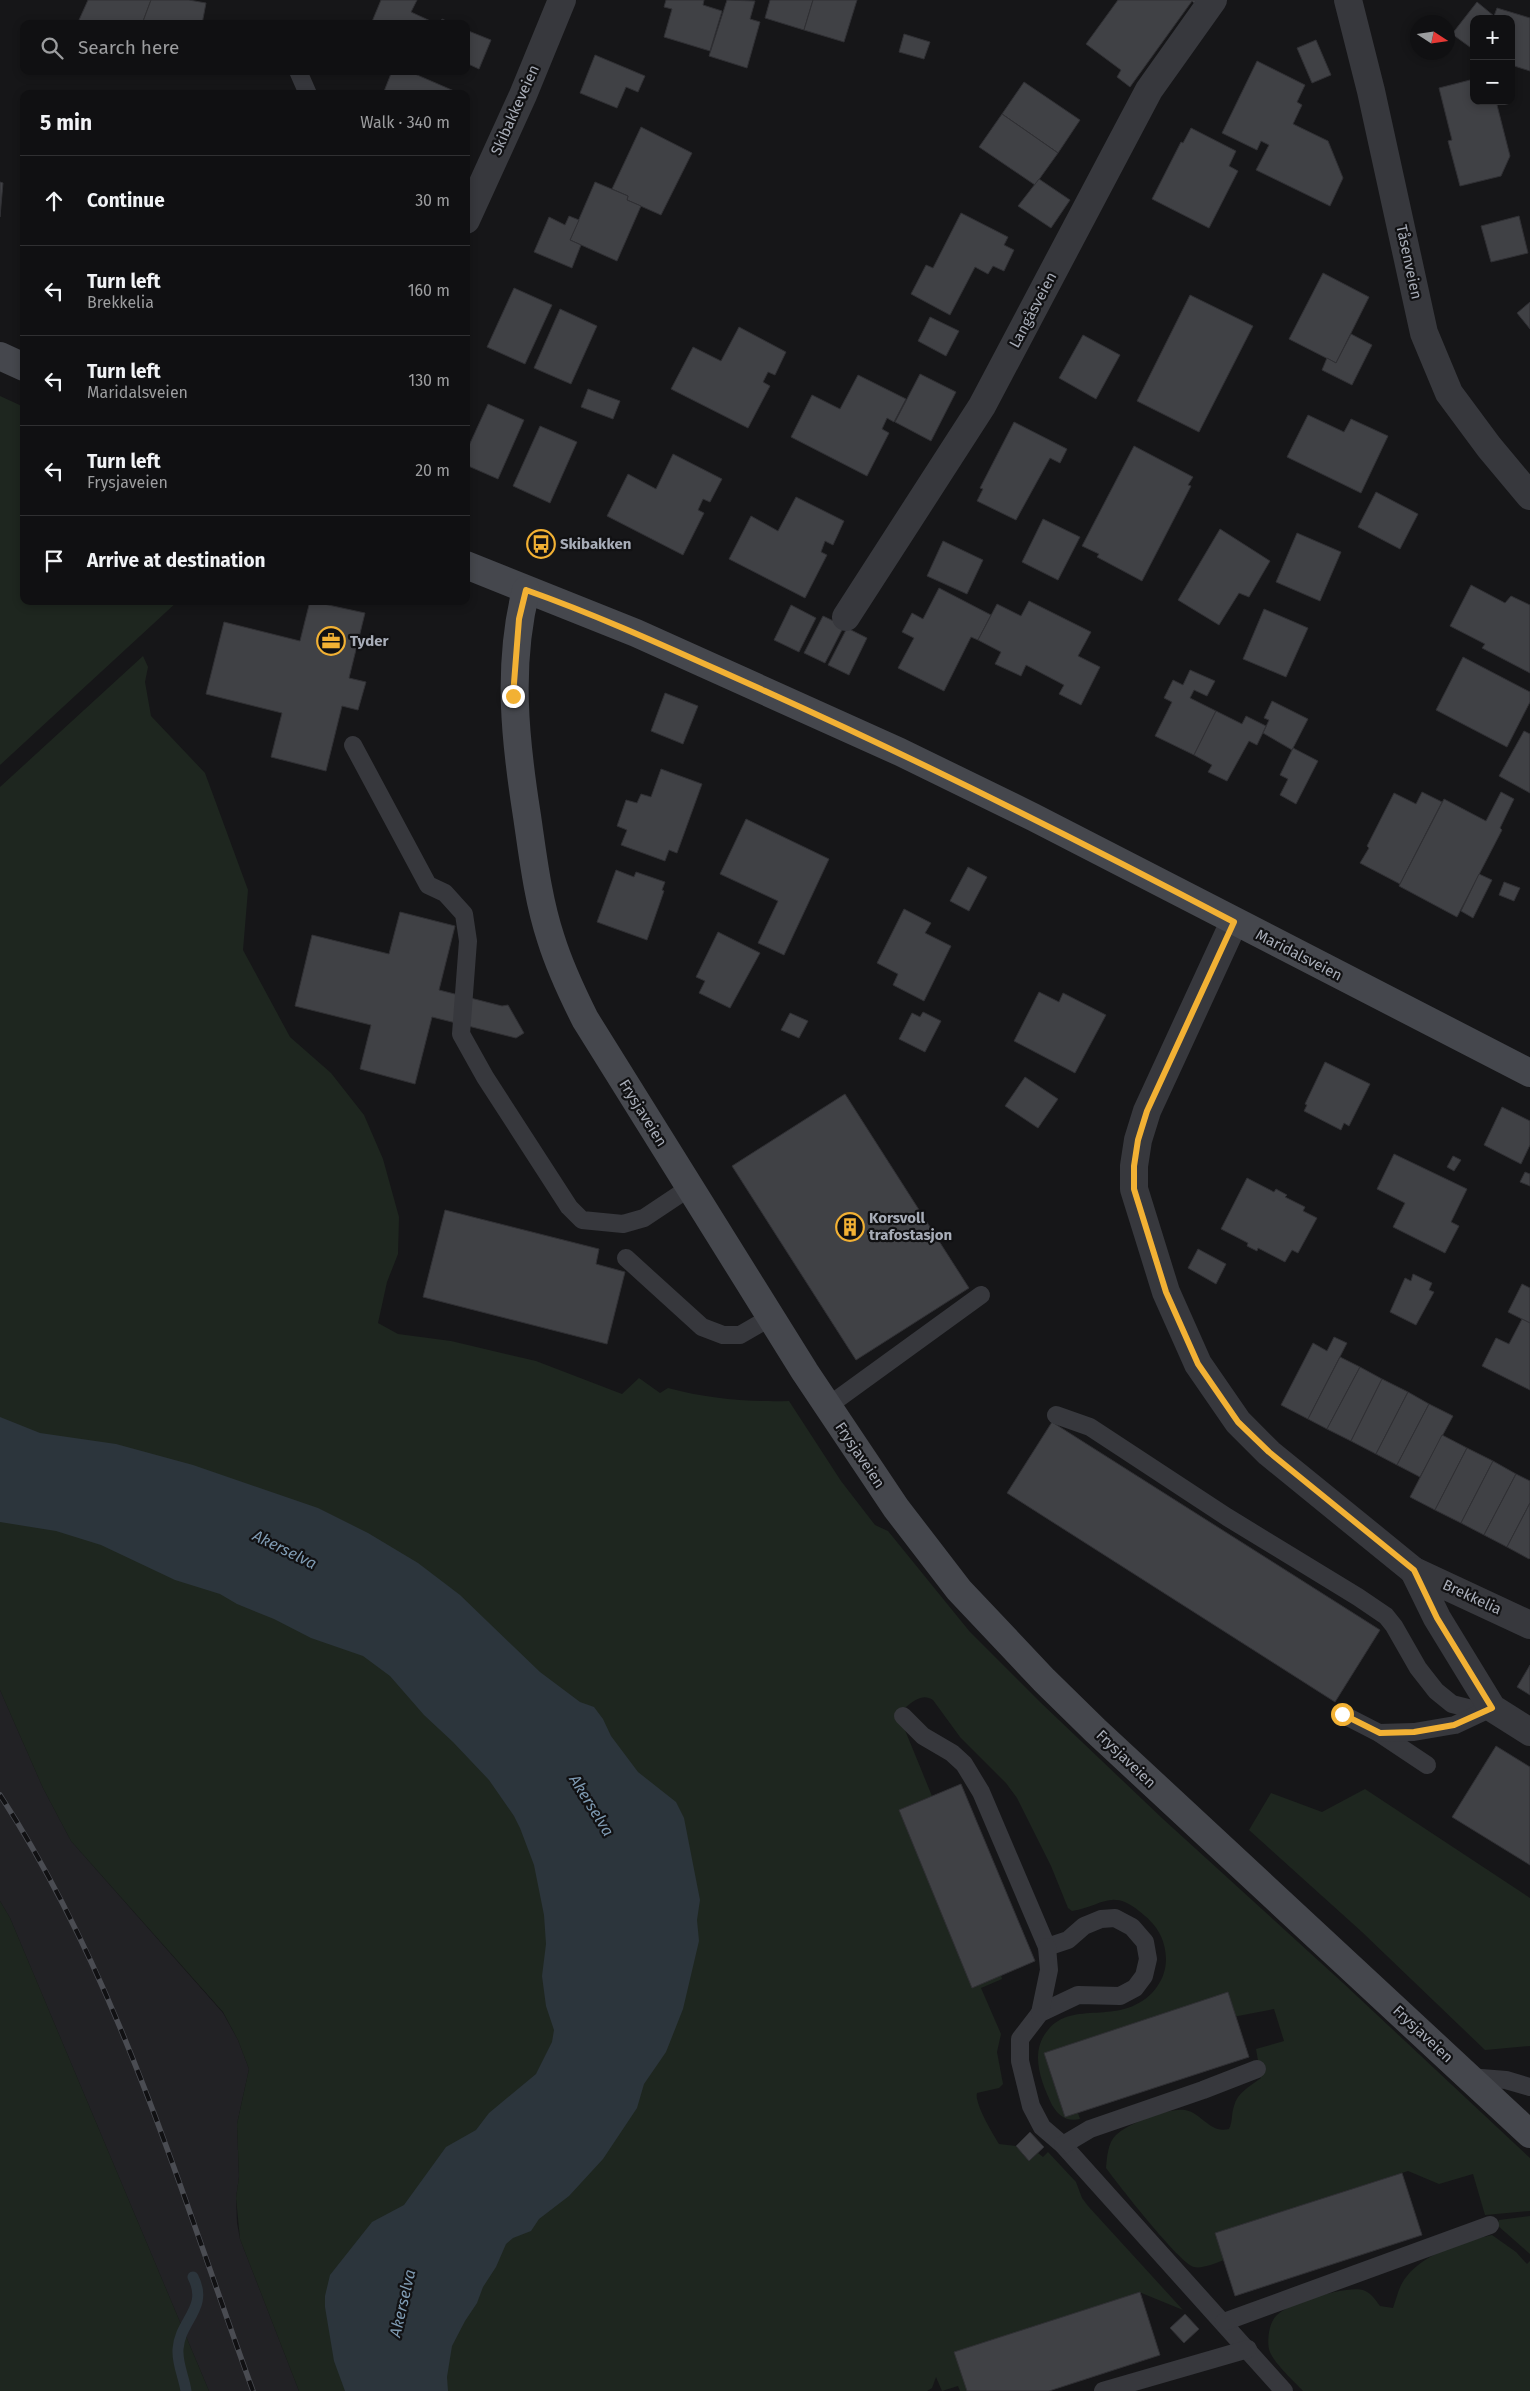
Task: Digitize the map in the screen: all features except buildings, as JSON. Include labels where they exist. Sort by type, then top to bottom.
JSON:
[{"type":"street","name":"Skibakkeveien","points":[[470,211],[523,95],[562,0]]},
{"type":"street","name":"Langåsveien","points":[[846,617],[982,406],[1148,90],[1213,0]]},
{"type":"street","name":"Tåsenveien","points":[[1348,0],[1371,91],[1424,333],[1449,393],[1489,447],[1530,496]]},
{"type":"street","points":[[0,356],[20,365]]},
{"type":"street","name":"Maridalsveien","points":[[470,567],[636,633],[900,752],[1033,817],[1530,1073]]},
{"type":"street","name":"Frysjaveien","points":[[526,590],[519,619],[513,696],[516,748],[538,888],[550,938],[565,980],[586,1020],[689,1188],[828,1406],[896,1508],[959,1590],[997,1632],[1183,1814],[1530,2134]]},
{"type":"street","name":"Brekkelia","points":[[1234,922],[1147,1111],[1138,1140],[1134,1166],[1134,1189],[1166,1292],[1198,1364],[1238,1422],[1269,1452],[1414,1570],[1530,1625]]},
{"type":"street","name":"Brekkelia","points":[[1414,1570],[1437,1618],[1492,1708],[1530,1732]]},
{"type":"lane","points":[[300,75],[306,90]]},
{"type":"lane","points":[[353,745],[428,885],[445,892],[464,914],[468,942],[461,1034],[485,1077],[569,1207],[582,1220],[623,1224],[644,1218],[689,1188]]},
{"type":"lane","points":[[626,1258],[702,1327],[723,1335],[740,1335],[771,1317]]},
{"type":"lane","points":[[828,1406],[981,1294]]},
{"type":"lane","points":[[1056,1415],[1090,1427],[1227,1517],[1386,1616],[1394,1626],[1418,1668],[1436,1691],[1452,1704],[1472,1709],[1492,1708]]},
{"type":"lane","points":[[1380,1733],[1414,1732],[1454,1725],[1492,1708]]},
{"type":"lane","points":[[1342,1714],[1380,1733],[1427,1765]]},
{"type":"lane","points":[[903,1716],[923,1736],[952,1753],[964,1764],[981,1792],[1046,1947],[1049,1970],[1040,2014]]},
{"type":"lane","points":[[1046,1947],[1068,1940],[1084,1926],[1101,1919],[1115,1918],[1132,1927],[1145,1942],[1148,1959],[1144,1976],[1135,1988],[1120,1996],[1078,1995],[1040,2014],[1020,2039],[1020,2061],[1031,2106],[1042,2127],[1063,2145],[1284,2391]]},
{"type":"lane","points":[[1063,2145],[1090,2129],[1256,2069]]},
{"type":"lane","points":[[1469,2076],[1506,2080],[1530,2087]]},
{"type":"lane","points":[[1224,2322],[1490,2225]]},
{"type":"lane","points":[[1103,2391],[1183,2366],[1248,2349]]},
{"type":"shaded area","points":[[0,396],[20,405],[20,605],[174,605],[0,765]]},
{"type":"shaded area","points":[[143,656],[148,667],[145,682],[151,716],[205,773],[248,890],[243,950],[290,1037],[331,1073],[364,1115],[383,1159],[399,1217],[398,1254],[387,1282],[378,1323],[398,1334],[451,1341],[536,1361],[622,1394],[639,1378],[660,1393],[668,1388],[728,1399],[789,1401],[841,1481],[875,1525],[888,1531],[970,1632],[1040,1702],[1163,1819],[1343,1983],[1530,2158],[1530,2211],[1485,2215],[1473,2174],[1439,2184],[1408,2171],[1215,2233],[1224,2260],[1201,2267],[1194,2267],[1187,2262],[1149,2222],[1106,2168],[1110,2146],[1113,2138],[1129,2126],[1169,2111],[1185,2110],[1216,2129],[1229,2129],[1238,2097],[1244,2090],[1261,2078],[1256,2049],[1284,2041],[1274,2009],[1044,2053],[1065,2117],[1078,2113],[1080,2119],[1071,2120],[1060,2115],[1052,2105],[1041,2077],[1038,2057],[1042,2039],[1058,2021],[1070,2016],[1125,2009],[1139,2003],[1152,1993],[1164,1973],[1166,1959],[1164,1944],[1155,1926],[1150,1921],[1129,1904],[1121,1901],[1106,1901],[1072,1911],[1068,1908],[1051,1866],[1017,1798],[1006,1783],[960,1737],[933,1700],[924,1697],[915,1700],[898,1713],[932,1796],[899,1810],[972,1987],[1001,1975],[1002,1979],[981,1988],[1001,2034],[997,2052],[1003,2084],[999,2088],[977,2093],[978,2104],[999,2144],[1016,2146],[1029,2161],[1038,2153],[1043,2157],[1048,2152],[1076,2182],[1082,2198],[1088,2206],[1183,2310],[1139,2292],[967,2391],[960,2391],[958,2386],[942,2391],[936,2377],[932,2388],[927,2391],[299,2391],[240,2239],[236,2198],[239,2177],[237,2124],[249,2069],[238,2040],[223,2012],[71,1841],[43,1788],[0,1690],[0,787]]},
{"type":"shaded area","points":[[0,1690],[43,1788],[71,1841],[223,2013],[238,2040],[249,2069],[237,2124],[239,2177],[236,2198],[237,2223],[240,2239],[299,2391],[209,2391],[10,1918],[0,1901]]},
{"type":"shaded area","points":[[1365,1789],[1530,1898],[1530,2046],[1485,2050],[1362,1932],[1249,1830],[1271,1793],[1322,1812]]},
{"type":"shaded area","points":[[0,1901],[10,1918],[209,2391],[0,2391]]},
{"type":"shaded area","points":[[1530,2216],[1530,2254],[1497,2225],[1499,2220]]},
{"type":"shaded area","points":[[1492,2235],[1516,2252],[1527,2264],[1530,2261],[1530,2391],[1303,2391],[1271,2354],[1268,2341],[1270,2327],[1276,2316],[1282,2311],[1318,2296],[1355,2289],[1368,2293],[1380,2306],[1393,2308],[1402,2283],[1424,2261],[1446,2249]]},
{"type":"water","name":"Akerselva","points":[[0,1417],[40,1433],[116,1444],[193,1465],[318,1508],[368,1533],[418,1563],[460,1595],[540,1672],[580,1702],[594,1707],[603,1719],[611,1736],[638,1772],[676,1802],[684,1818],[700,1900],[697,1920],[699,1941],[683,2009],[666,2052],[644,2084],[637,2108],[603,2159],[569,2196],[539,2219],[531,2231],[513,2238],[506,2244],[496,2267],[483,2287],[477,2303],[452,2346],[447,2377],[448,2391],[345,2391],[334,2361],[325,2307],[325,2296],[330,2275],[372,2222],[404,2205],[446,2147],[476,2130],[489,2113],[536,2074],[552,2042],[554,2030],[546,2006],[542,1976],[546,1944],[544,1915],[534,1865],[520,1828],[489,1780],[424,1715],[390,1676],[363,1656],[311,1638],[274,1619],[237,1604],[220,1594],[175,1580],[101,1545],[56,1531],[0,1522]]},
{"type":"waterway","points":[[186,2391],[178,2349],[183,2330],[196,2306],[198,2297],[193,2277]]},
{"type":"railway","points":[[0,1795],[42,1865],[79,1937],[113,2010],[172,2161],[253,2391]]},
{"type":"place","name":"Skibakken","points":[[541,544]]},
{"type":"place","name":"Tyder","points":[[331,641]]},
{"type":"place","name":"Korsvoll trafostasjon","points":[[850,1227]]},
{"type":"route","points":[[513,696],[519,619],[526,590],[636,633],[900,752],[1033,817],[1234,922],[1147,1111],[1138,1140],[1134,1166],[1134,1189],[1166,1292],[1198,1364],[1238,1422],[1269,1452],[1414,1570],[1437,1618],[1492,1708],[1454,1725],[1414,1732],[1380,1733],[1342,1714]]}]
